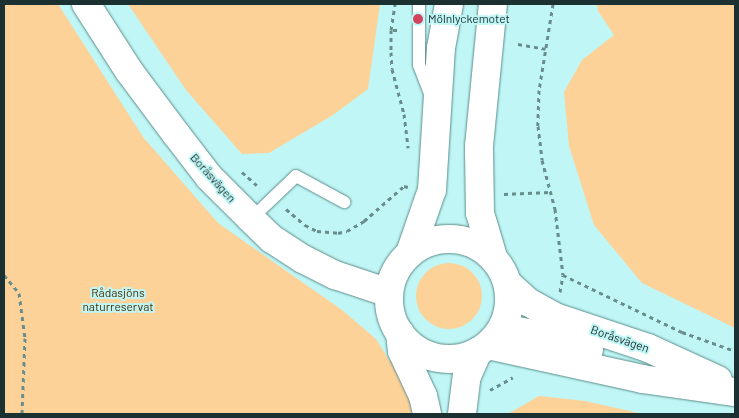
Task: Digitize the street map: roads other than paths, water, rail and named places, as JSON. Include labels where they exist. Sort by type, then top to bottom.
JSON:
[{"type":"street","name":"Boråsvägen","points":[[86,4],[129,70],[176,134],[210,177],[251,219],[272,239],[302,259],[335,275],[389,294]]},
{"type":"street","points":[[449,4],[441,48],[432,190],[410,253],[394,275],[389,294],[391,314],[400,332],[415,348],[435,357],[457,358],[489,341],[642,379],[735,392]]},
{"type":"street","points":[[493,4],[479,146],[479,193],[482,222],[493,257]]},
{"type":"street","points":[[410,253],[430,242],[452,239],[474,244],[493,257],[499,264],[508,284],[509,306],[467,376],[462,414]]},
{"type":"street","name":"Boråsvägen","points":[[508,284],[528,302],[555,317],[648,348],[735,388]]},
{"type":"street","points":[[400,332],[402,351],[423,396],[426,414]]},
{"type":"lane","points":[[420,4],[419,64],[436,108]]},
{"type":"lane","points":[[251,219],[296,176],[344,202]]},
{"type":"place","name":"Mölnlyckemotet","points":[[418,19]]},
{"type":"park label","name":"Rådasjöns naturreservat","points":[[118,300]]}]
